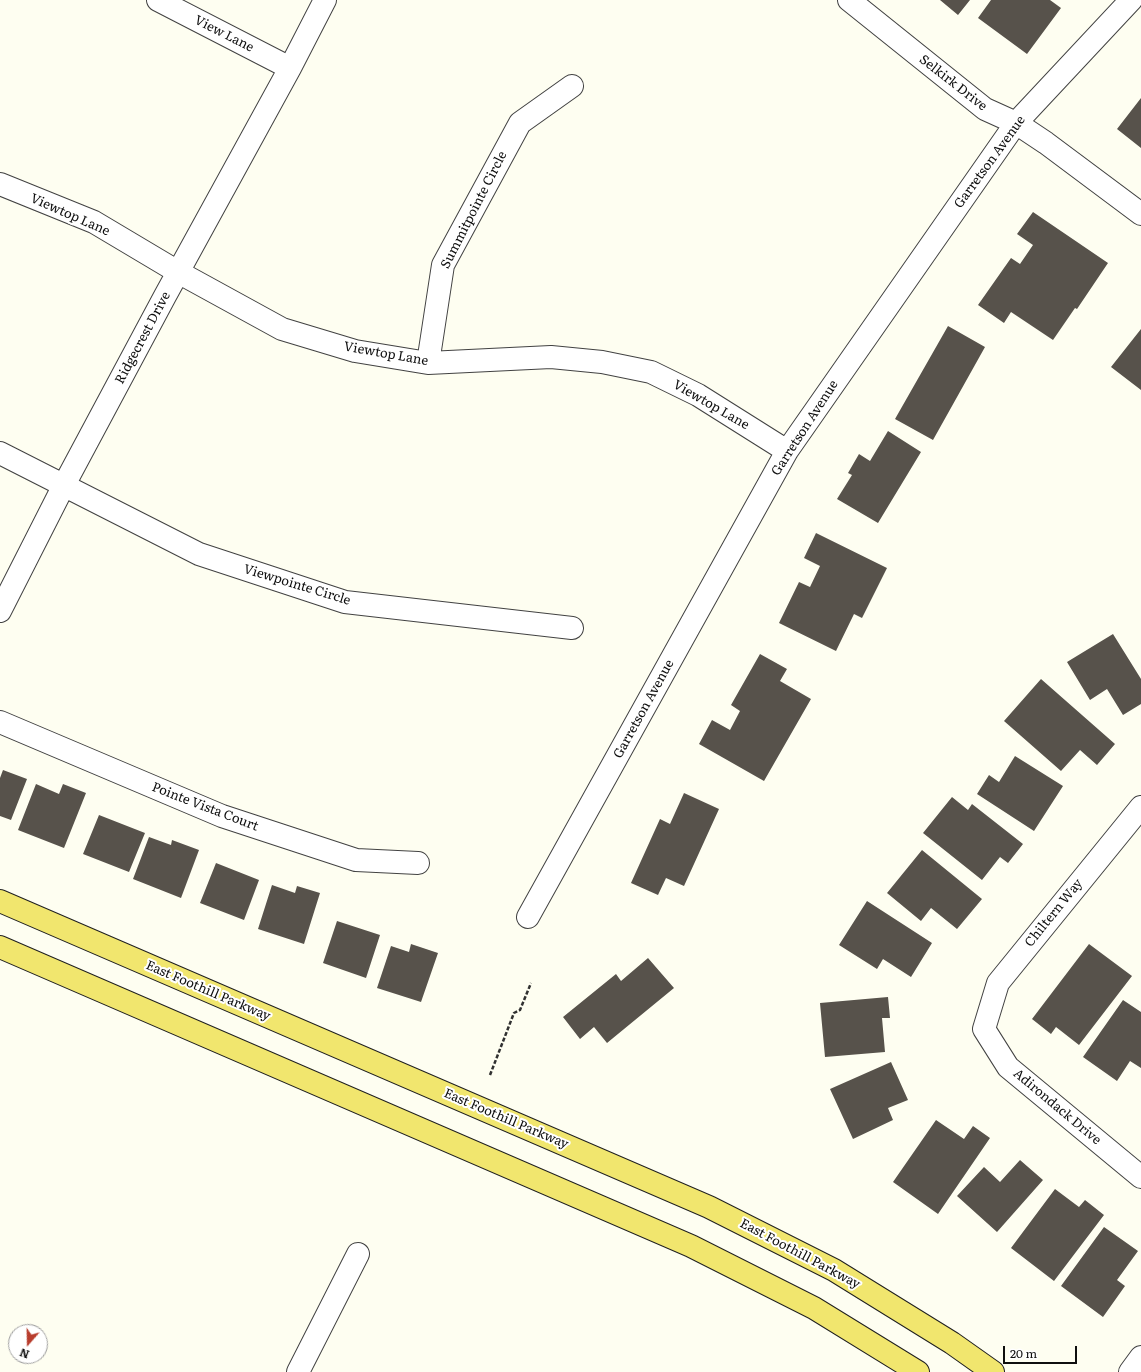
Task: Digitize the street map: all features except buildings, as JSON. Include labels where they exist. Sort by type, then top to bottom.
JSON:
[{"type":"main road","name":"East Foothill Parkway","points":[[0,900],[709,1207],[834,1270],[952,1343],[993,1372]]},
{"type":"main road","points":[[0,947],[691,1246],[814,1308],[918,1372]]},
{"type":"street","name":"View Lane","points":[[158,0],[290,68]]},
{"type":"street","name":"Ridgecrest Drive","points":[[0,611],[64,485],[178,272],[290,68],[325,0]]},
{"type":"street","name":"Selkirk Drive","points":[[849,0],[985,109],[1016,123],[1141,214]]},
{"type":"street","name":"Garretson Avenue","points":[[528,917],[787,451],[1016,123],[1131,0]]},
{"type":"street","name":"Summitpointe Circle","points":[[428,363],[443,265],[520,123],[572,86]]},
{"type":"street","name":"Viewtop Lane","points":[[0,184],[94,222],[178,272],[282,329],[355,351],[428,363],[551,357],[602,362],[651,372],[698,395],[787,451]]},
{"type":"street","name":"Viewpointe Circle","points":[[0,453],[199,554],[345,602],[572,628]]},
{"type":"street","name":"Pointe Vista Court","points":[[0,722],[222,816],[356,860],[418,863]]},
{"type":"street","name":"Chiltern Way","points":[[984,1029],[998,983],[1141,807]]},
{"type":"street","name":"Adirondack Drive","points":[[984,1029],[1008,1067],[1141,1177]]},
{"type":"street","points":[[298,1372],[358,1254]]},
{"type":"street","points":[[1130,1372],[1141,1357]]},
{"type":"path","points":[[490,1075],[514,1013],[520,1010],[531,983]]}]
